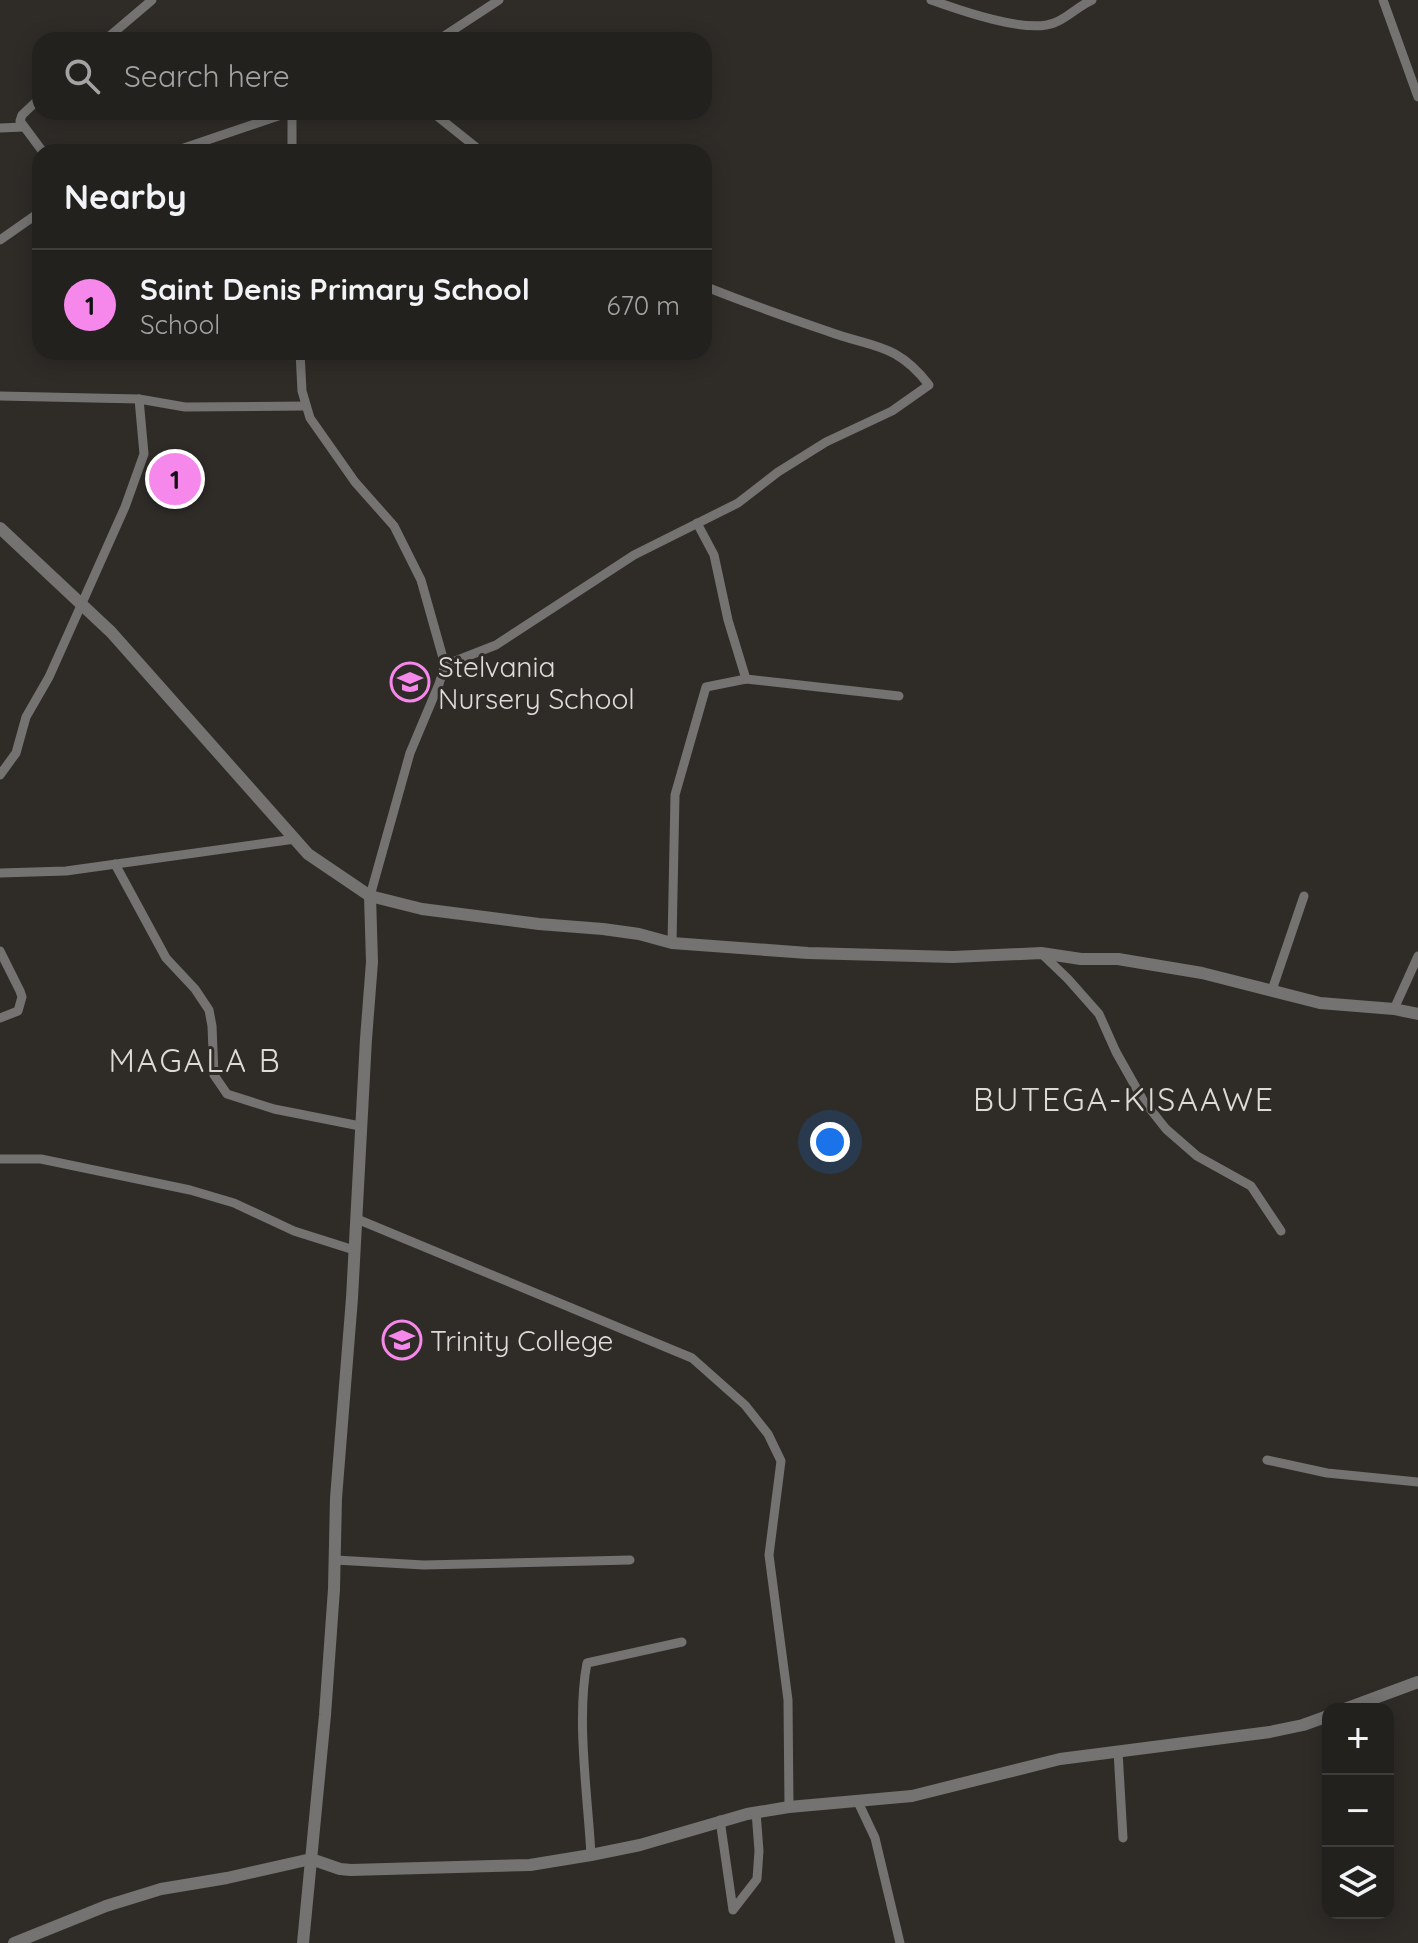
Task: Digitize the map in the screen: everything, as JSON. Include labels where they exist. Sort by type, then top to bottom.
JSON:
[{"type":"street","points":[[114,32],[152,0]]},
{"type":"street","points":[[450,32],[499,0]]},
{"type":"street","points":[[931,0],[969,14],[1041,26],[1056,23],[1092,0]]},
{"type":"street","points":[[1383,0],[1418,97]]},
{"type":"street","points":[[32,106],[20,121],[37,144]]},
{"type":"street","points":[[196,144],[267,120]]},
{"type":"street","points":[[291,120],[292,144]]},
{"type":"street","points":[[442,120],[472,144]]},
{"type":"street","points":[[0,128],[24,127]]},
{"type":"street","points":[[0,240],[32,218]]},
{"type":"street","points":[[445,665],[496,645],[634,555],[738,503],[778,472],[826,442],[892,411],[929,385],[916,368],[894,352],[868,341],[834,334],[712,289]]},
{"type":"street","points":[[301,360],[305,406],[310,418],[355,482],[380,507],[400,537],[421,580],[445,665],[410,753],[370,896],[372,962],[336,1498],[327,1691],[303,1943]]},
{"type":"street","points":[[0,396],[139,399],[185,407],[305,406]]},
{"type":"street","points":[[0,775],[16,753],[26,717],[49,677],[125,507],[144,454],[139,399]]},
{"type":"street","points":[[697,523],[714,555],[728,620],[746,679]]},
{"type":"street","points":[[0,528],[111,632],[308,854],[370,896],[422,909],[639,934],[672,943],[808,953],[953,957],[1041,953],[1153,965],[1202,973],[1320,1003],[1418,1014]]},
{"type":"street","points":[[672,943],[675,795],[694,720],[706,687],[746,679],[899,696]]},
{"type":"street","points":[[0,873],[66,871],[295,839]]},
{"type":"street","points":[[115,864],[166,958],[195,989],[209,1010],[214,1075],[227,1094],[274,1109],[360,1126]]},
{"type":"street","points":[[1272,990],[1304,896]]},
{"type":"street","points":[[0,951],[22,997],[18,1011],[0,1018]]},
{"type":"street","points":[[1041,953],[1099,1014],[1137,1090],[1166,1129],[1197,1156],[1251,1186],[1281,1231]]},
{"type":"street","points":[[1394,1009],[1418,956]]},
{"type":"street","points":[[0,1159],[41,1159],[190,1190],[234,1203],[294,1231],[354,1250]]},
{"type":"street","points":[[357,1219],[692,1358],[745,1405],[768,1434],[781,1461],[769,1555],[788,1700],[789,1807]]},
{"type":"street","points":[[1267,1460],[1327,1473],[1418,1482]]},
{"type":"street","points":[[335,1560],[424,1565],[630,1560]]},
{"type":"street","points":[[591,1855],[584,1713],[587,1663],[682,1642]]},
{"type":"street","points":[[1361,1703],[1418,1682]]},
{"type":"street","points":[[14,1943],[106,1906],[161,1889],[311,1859],[340,1869],[530,1865],[640,1845],[756,1812],[912,1796],[1049,1762],[1270,1732],[1322,1718]]},
{"type":"street","points":[[1118,1751],[1123,1838]]},
{"type":"street","points":[[858,1802],[875,1838],[900,1943]]},
{"type":"street","points":[[720,1820],[733,1910],[757,1879],[759,1851],[756,1812]]},
{"type":"place","name":"Saint Denis Primary School","points":[[175,479]]},
{"type":"place","name":"Stelvania Nursery School","points":[[410,682]]},
{"type":"place","name":"Trinity College","points":[[402,1340]]},
{"type":"district","name":"MAGALA B","points":[[195,1060]]},
{"type":"district","name":"BUTEGA-KISAAWE","points":[[1124,1099]]}]
